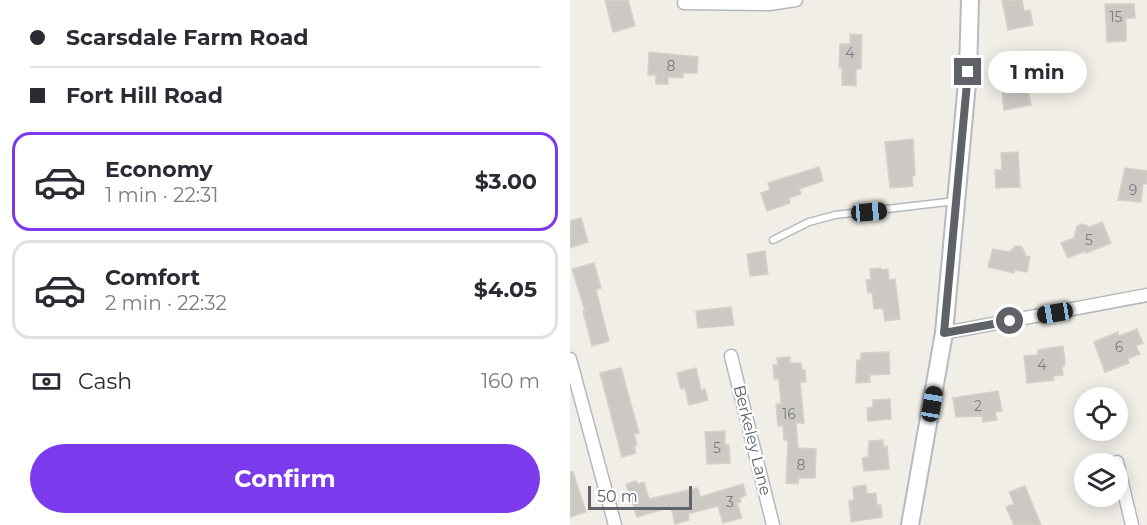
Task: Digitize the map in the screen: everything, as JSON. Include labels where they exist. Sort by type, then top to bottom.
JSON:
[{"type":"street","points":[[684,3],[769,4],[796,0]]},
{"type":"street","points":[[910,525],[944,333],[968,72],[970,0]]},
{"type":"street","points":[[944,333],[1147,295]]},
{"type":"street","name":"Berkeley Lane","points":[[731,356],[773,525]]},
{"type":"street","points":[[570,359],[615,525]]},
{"type":"street","points":[[1128,507],[1132,525]]},
{"type":"lane","points":[[773,240],[809,222],[835,215],[956,201]]},
{"type":"building","points":[[605,0],[628,0],[635,26],[613,32]]},
{"type":"building","points":[[1002,0],[1022,0],[1024,11],[1030,10],[1033,25],[1008,30]]},
{"type":"building","points":[[1105,4],[1134,4],[1135,18],[1126,18],[1126,41],[1107,42]]},
{"type":"building","points":[[850,34],[862,35],[861,69],[856,69],[856,86],[842,85],[842,68],[839,68],[840,44],[850,44]]},
{"type":"building","points":[[649,52],[698,57],[697,73],[683,73],[683,78],[668,77],[668,84],[656,84],[656,75],[648,75]]},
{"type":"building","points":[[1017,55],[1020,74],[1022,74],[1025,89],[1028,89],[1031,105],[1004,110],[1001,78],[1003,78],[999,58]]},
{"type":"building","points":[[913,139],[915,175],[912,176],[913,186],[890,188],[885,142]]},
{"type":"building","points":[[1018,152],[1020,187],[996,188],[995,170],[1002,170],[1001,153]]},
{"type":"building","points":[[819,167],[823,181],[799,189],[801,194],[789,198],[790,203],[767,211],[761,193],[770,190],[768,183]]},
{"type":"building","points":[[1125,168],[1147,171],[1147,184],[1143,183],[1141,202],[1118,200]]},
{"type":"building","points":[[581,218],[588,242],[570,248],[570,221]]},
{"type":"building","points":[[1102,222],[1111,243],[1068,258],[1061,243],[1074,238],[1077,226],[1082,224],[1090,227]]},
{"type":"building","points":[[1016,246],[1022,247],[1026,256],[1030,257],[1027,272],[1014,270],[1014,273],[988,267],[993,249],[1009,252]]},
{"type":"building","points":[[765,251],[768,274],[750,276],[747,254]]},
{"type":"building","points":[[594,263],[601,288],[596,290],[609,341],[592,346],[583,311],[585,311],[572,269]]},
{"type":"building","points":[[881,268],[881,270],[888,269],[889,280],[895,279],[900,319],[885,321],[883,308],[874,309],[872,292],[868,293],[866,280],[871,280],[870,269]]},
{"type":"building","points":[[731,307],[734,325],[698,328],[696,311]]},
{"type":"building","points":[[1137,329],[1143,343],[1136,346],[1140,354],[1127,359],[1129,363],[1105,372],[1094,342],[1118,332],[1119,336]]},
{"type":"building","points":[[1063,346],[1065,363],[1062,367],[1063,375],[1053,376],[1054,380],[1027,383],[1024,356],[1038,355],[1038,350]]},
{"type":"building","points":[[889,352],[890,374],[870,375],[870,382],[856,383],[857,360],[861,360],[861,353]]},
{"type":"building","points":[[790,357],[790,363],[801,363],[802,370],[805,370],[806,382],[800,382],[804,423],[796,423],[798,448],[816,449],[815,478],[799,478],[798,484],[786,483],[788,440],[784,440],[783,425],[778,426],[776,404],[781,404],[779,379],[774,379],[773,365],[778,365],[777,358]]},
{"type":"building","points":[[621,368],[639,433],[634,434],[637,445],[634,446],[636,453],[622,457],[600,373]]},
{"type":"building","points":[[696,368],[701,390],[705,389],[708,400],[689,405],[685,388],[681,389],[677,373]]},
{"type":"building","points":[[998,391],[1002,411],[995,412],[997,420],[983,422],[982,416],[956,417],[953,398]]},
{"type":"building","points":[[890,399],[891,419],[868,421],[867,408],[873,407],[873,400]]},
{"type":"building","points":[[725,431],[725,445],[729,445],[730,463],[707,464],[705,432]]},
{"type":"building","points":[[883,440],[883,447],[887,446],[889,469],[864,471],[862,458],[868,457],[869,441]]},
{"type":"building","points":[[570,472],[573,472],[586,512],[570,517]]},
{"type":"building","points":[[636,481],[638,484],[644,482],[649,499],[698,488],[700,497],[743,484],[746,495],[740,498],[741,502],[737,503],[742,518],[723,523],[718,506],[688,514],[689,520],[675,524],[671,507],[637,517],[626,484]]},
{"type":"building","points":[[866,485],[867,494],[876,493],[877,505],[881,505],[882,517],[851,522],[849,501],[854,500],[853,487]]},
{"type":"building","points":[[1025,486],[1041,525],[1014,525],[1006,507],[1014,504],[1009,492]]},
{"type":"route","points":[[968,72],[944,333],[1010,321]]}]
